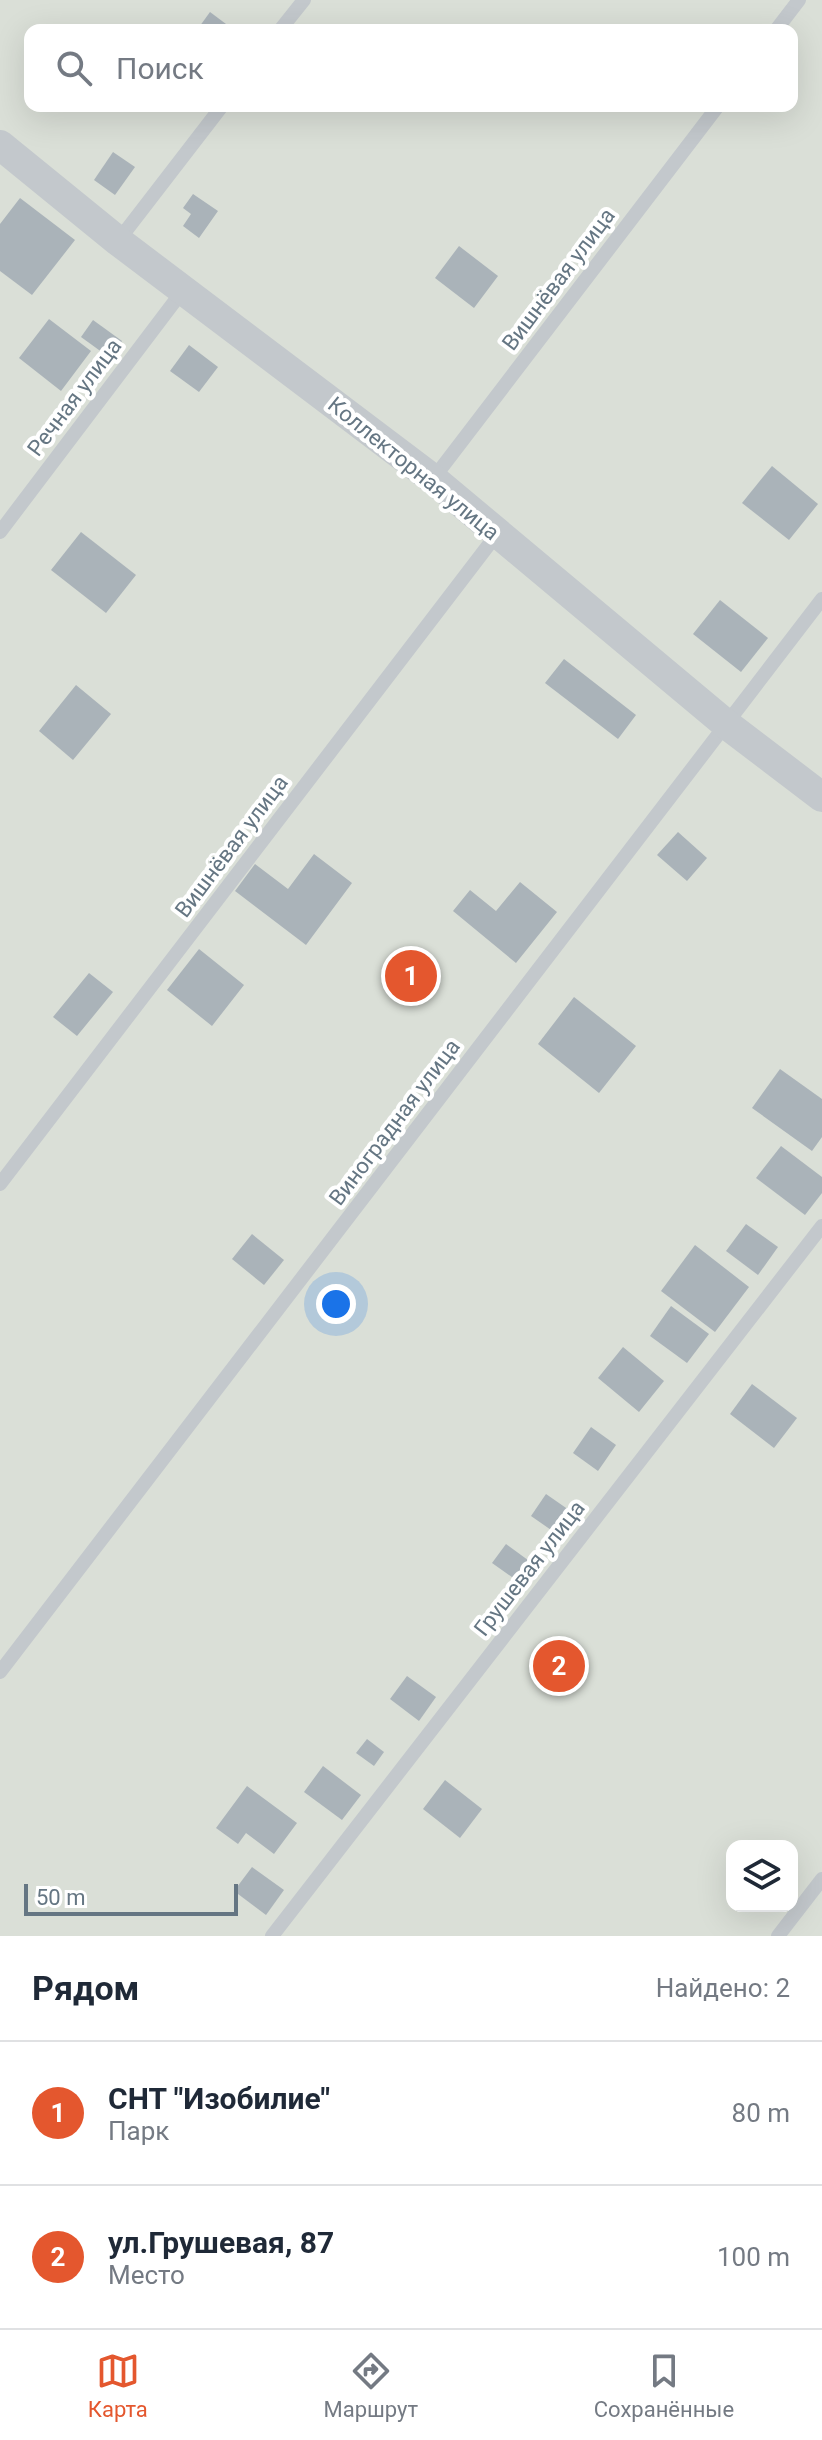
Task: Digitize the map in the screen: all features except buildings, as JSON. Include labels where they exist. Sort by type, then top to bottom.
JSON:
[{"type":"street","name":"Коллекторная улица","points":[[0,145],[118,241],[433,479],[726,724],[822,797]]},
{"type":"lane","points":[[285,24],[304,0]]},
{"type":"lane","points":[[781,24],[799,0]]},
{"type":"lane","points":[[118,241],[217,112]]},
{"type":"lane","name":"Вишнёвая улица","points":[[433,479],[713,112]]},
{"type":"lane","name":"Речная улица","points":[[0,532],[184,289]]},
{"type":"lane","name":"Вишнёвая улица","points":[[0,1184],[497,534]]},
{"type":"lane","name":"Виноградная улица","points":[[0,1672],[822,599]]},
{"type":"lane","name":"Грушевая улица","points":[[272,1936],[822,1226]]},
{"type":"lane","points":[[778,1936],[822,1879]]},
{"type":"shaded area","points":[[0,0],[822,0],[822,1936],[0,1936]]},
{"type":"place","name":"СНТ \"Изобилие\"","points":[[411,976]]},
{"type":"place","name":"ул.Грушевая, 87","points":[[559,1666]]}]
